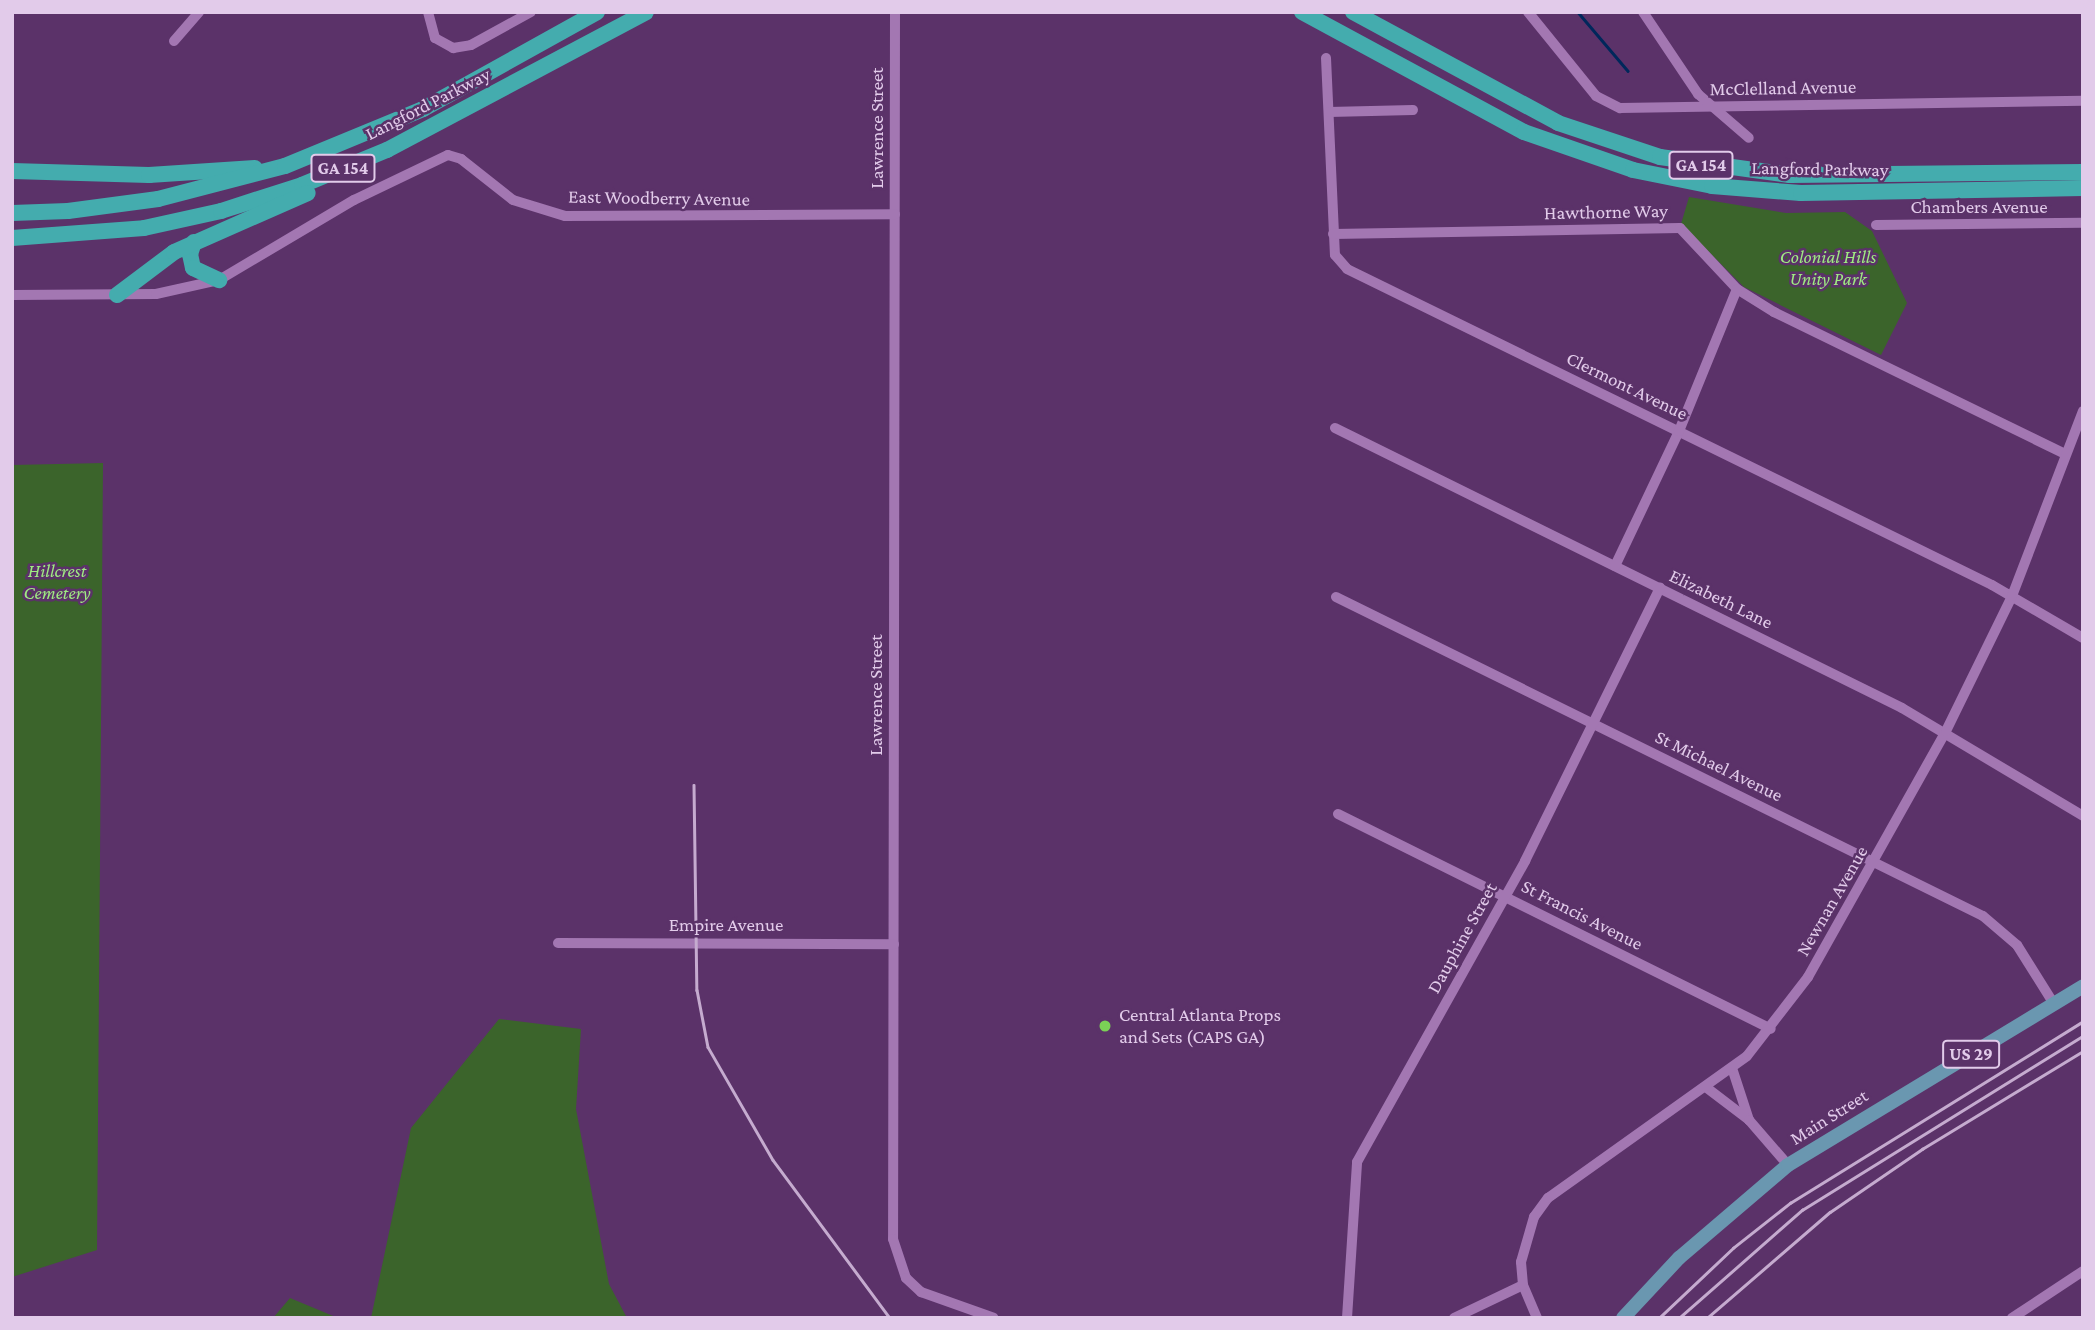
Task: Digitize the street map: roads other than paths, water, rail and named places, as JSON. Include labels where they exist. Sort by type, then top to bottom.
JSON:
[{"type":"highway","name":"Langford Parkway","points":[[12,213],[68,211],[158,199],[285,166],[423,108],[597,12]]},
{"type":"highway","name":"Langford Parkway","points":[[12,238],[144,228],[221,211],[387,150],[646,12]]},
{"type":"highway","name":"Langford Parkway","points":[[1302,12],[1524,132],[1643,173],[1712,186],[1801,192],[2083,188]]},
{"type":"highway","name":"Langford Parkway","points":[[1353,12],[1558,123],[1660,157],[1790,175],[2083,172]]},
{"type":"highway","points":[[117,295],[145,270],[194,242],[328,184],[387,150]]},
{"type":"highway","points":[[12,171],[149,175],[285,166]]},
{"type":"highway","points":[[194,242],[190,254],[193,268],[219,280]]},
{"type":"main road","name":"Main Street","points":[[1623,1318],[1679,1258],[1788,1165],[2083,986]]},
{"type":"street","points":[[174,41],[199,12]]},
{"type":"street","points":[[428,12],[435,38],[453,48],[471,45],[531,12]]},
{"type":"street","name":"Lawrence Street","points":[[895,12],[896,1257],[921,1292],[993,1318]]},
{"type":"street","name":"McClelland Avenue","points":[[1528,12],[1605,103],[1620,108],[2083,102]]},
{"type":"street","points":[[1643,12],[1711,106],[1749,138]]},
{"type":"street","name":"Clermont Avenue","points":[[1326,58],[1335,255],[1347,269],[2012,596],[2083,638]]},
{"type":"street","points":[[1329,112],[1413,110]]},
{"type":"street","name":"East Woodberry Avenue","points":[[12,295],[117,295],[184,290],[219,280],[354,201],[448,155],[461,159],[513,200],[565,216],[894,214]]},
{"type":"street","name":"Chambers Avenue","points":[[1876,225],[2083,223]]},
{"type":"street","name":"Hawthorne Way","points":[[1334,234],[1681,228],[1737,289],[1774,312],[2065,454]]},
{"type":"street","points":[[1615,566],[1679,431],[1737,289]]},
{"type":"street","name":"Newnan Avenue","points":[[1537,1318],[1523,1285],[1525,1238],[1548,1198],[1732,1068],[1771,1029],[1808,977],[1875,862],[1946,731],[2012,596],[2083,411]]},
{"type":"street","name":"Elizabeth Lane","points":[[1335,428],[1946,731],[2083,816]]},
{"type":"street","name":"Dauphine Street","points":[[1347,1318],[1357,1162],[1505,896],[1660,588]]},
{"type":"street","name":"St Michael Avenue","points":[[1336,597],[1998,925],[2017,945],[2054,1004]]},
{"type":"street","name":"St Francis Avenue","points":[[1338,814],[1771,1029]]},
{"type":"street","name":"Empire Avenue","points":[[558,943],[894,944]]},
{"type":"street","points":[[1732,1068],[1749,1121]]},
{"type":"street","points":[[1707,1088],[1749,1121],[1788,1165]]},
{"type":"street","points":[[2011,1318],[2083,1271]]},
{"type":"street","points":[[1454,1318],[1523,1285]]},
{"type":"waterway","points":[[1578,12],[1628,71]]},
{"type":"railway","points":[[694,785],[697,990],[708,1047],[773,1160],[890,1318]]},
{"type":"railway","points":[[1659,1318],[1733,1248],[1790,1203],[2083,1021]]},
{"type":"railway","points":[[1679,1318],[1802,1210],[2083,1036]]},
{"type":"railway","points":[[1707,1318],[1830,1212],[1922,1149],[2083,1051]]},
{"type":"place","name":"Central Atlanta Props and Sets (CAPS GA)","points":[[1105,1026]]},
{"type":"park label","name":"Colonial Hills Unity Park","points":[[1828,268]]},
{"type":"park label","name":"Hillcrest Cemetery","points":[[57,582]]}]
